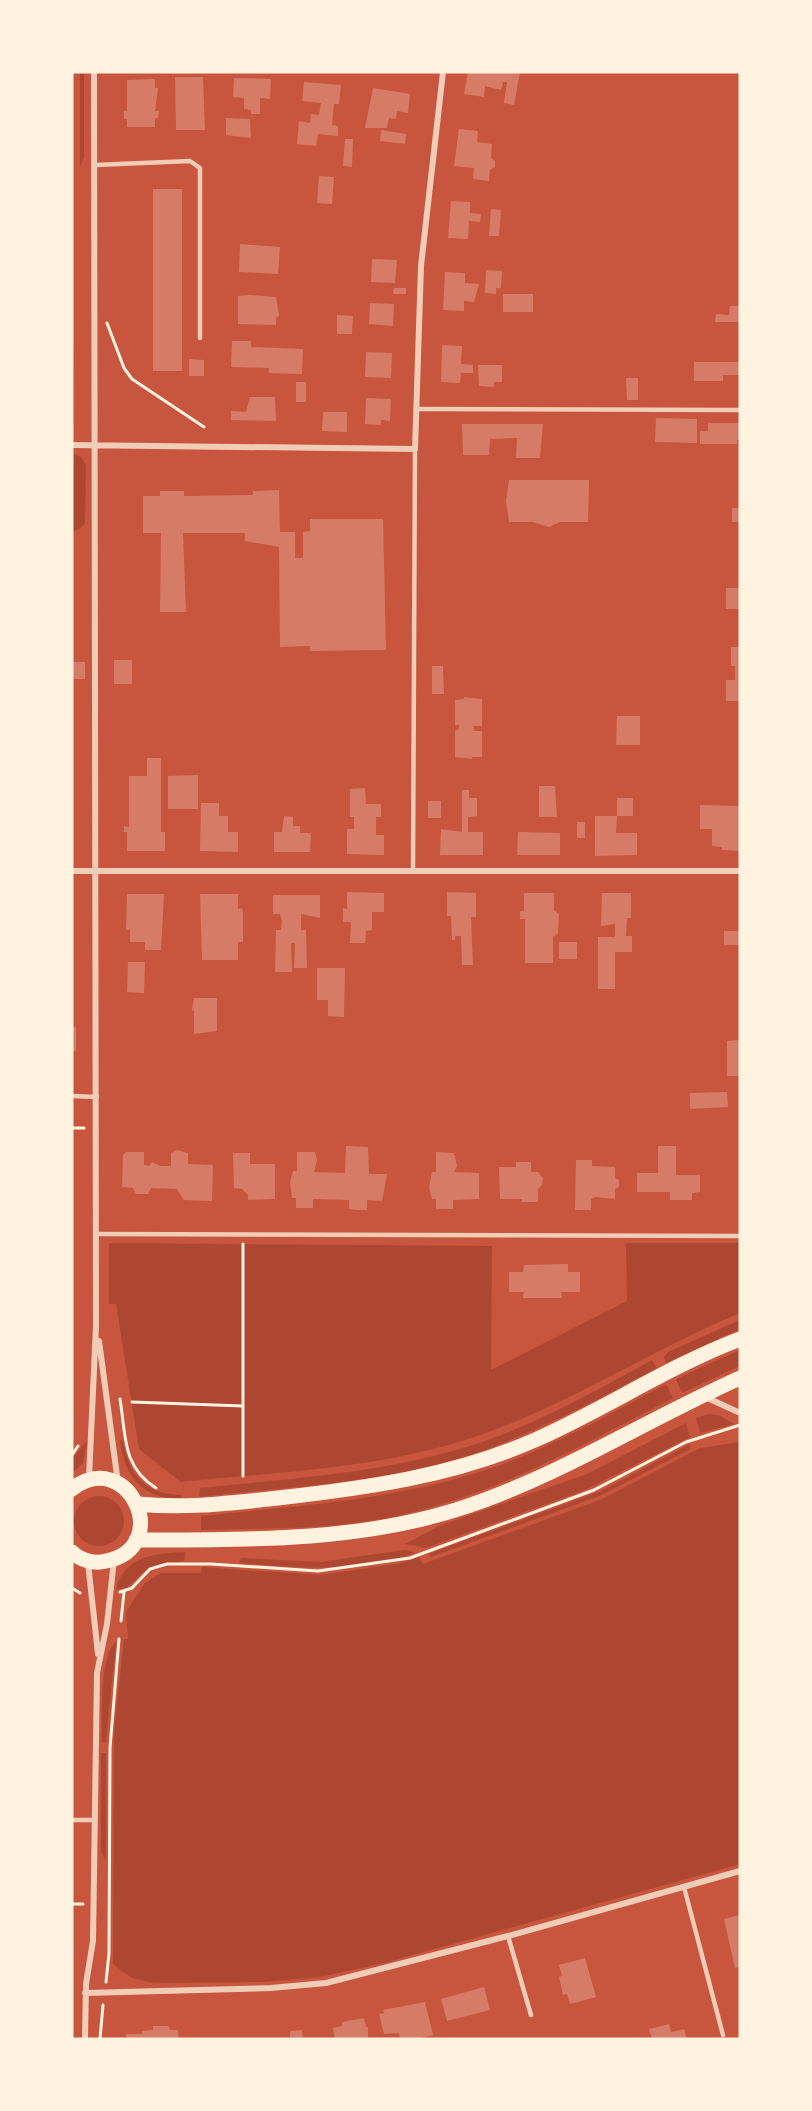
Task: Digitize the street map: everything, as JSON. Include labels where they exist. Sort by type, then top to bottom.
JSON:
[{"type":"main road","points":[[138,1504],[172,1508],[324,1493],[407,1481],[465,1467],[537,1439],[687,1362],[740,1339]]},
{"type":"main road","points":[[136,1540],[299,1537],[353,1532],[411,1522],[463,1508],[507,1492],[701,1395],[740,1378]]},
{"type":"main road","points":[[72,1489],[89,1480],[104,1479],[118,1483],[130,1492],[138,1504],[141,1522],[136,1540],[123,1555],[114,1560],[101,1563],[87,1561],[72,1552]]},
{"type":"street","points":[[89,1480],[96,1326],[98,871],[94,72]]},
{"type":"street","points":[[72,445],[415,449],[421,266],[443,72]]},
{"type":"street","points":[[72,871],[740,871]]},
{"type":"street","points":[[96,1326],[118,1483]]},
{"type":"street","points":[[701,1395],[739,1412]]},
{"type":"street","points":[[98,1658],[108,1624],[114,1560]]},
{"type":"street","points":[[85,2039],[85,1993],[93,1941],[98,1658],[87,1561]]},
{"type":"street","points":[[85,1993],[260,1988],[326,1983],[508,1936],[740,1870]]},
{"type":"lane","points":[[94,165],[190,161],[200,168],[200,338]]},
{"type":"lane","points":[[415,409],[740,410]]},
{"type":"lane","points":[[413,871],[415,449]]},
{"type":"lane","points":[[72,1096],[97,1097]]},
{"type":"lane","points":[[96,1234],[740,1236]]},
{"type":"lane","points":[[72,1820],[94,1820]]},
{"type":"lane","points":[[684,1887],[723,2035]]},
{"type":"lane","points":[[508,1936],[531,2015]]},
{"type":"path","points":[[106,322],[124,368],[132,379],[204,428]]},
{"type":"path","points":[[72,1128],[88,1128]]},
{"type":"path","points":[[243,1244],[243,1476]]},
{"type":"path","points":[[132,1402],[243,1406]]},
{"type":"path","points":[[122,1409],[133,1467],[141,1478],[161,1490]]},
{"type":"path","points":[[735,1426],[740,1425]]},
{"type":"path","points":[[121,1621],[124,1592]]},
{"type":"path","points":[[105,1982],[109,1953],[110,1748],[119,1639]]},
{"type":"path","points":[[100,2039],[103,2000]]},
{"type":"shaded area","points":[[80,72],[84,72],[84,157],[80,167]]},
{"type":"shaded area","points":[[72,253],[74,424],[72,426]]},
{"type":"shaded area","points":[[72,454],[81,457],[86,465],[85,523],[81,528],[72,532]]},
{"type":"shaded area","points":[[109,1243],[492,1246],[491,1370],[627,1301],[626,1243],[740,1243],[740,1313],[672,1344],[538,1412],[468,1439],[398,1457],[362,1463],[181,1482],[139,1449],[116,1304],[109,1304]]},
{"type":"shaded area","points":[[740,1320],[740,1329],[666,1363],[664,1357],[668,1352]]},
{"type":"shaded area","points":[[740,1350],[740,1366],[682,1393],[676,1379]]},
{"type":"shaded area","points":[[652,1360],[657,1368],[604,1396],[522,1435],[465,1457],[377,1477],[199,1497],[200,1488],[359,1470],[453,1451],[530,1423]]},
{"type":"shaded area","points":[[666,1384],[673,1398],[571,1451],[502,1483],[430,1508],[392,1517],[345,1524],[297,1528],[201,1530],[201,1516],[383,1495],[454,1480],[512,1461],[557,1441]]},
{"type":"shaded area","points":[[709,1414],[719,1415],[734,1424],[700,1433],[696,1418]]},
{"type":"shaded area","points":[[686,1423],[690,1437],[585,1490],[426,1548],[405,1544],[441,1525],[587,1474]]},
{"type":"shaded area","points":[[120,1440],[123,1442],[130,1464],[141,1481],[158,1491],[181,1495],[182,1498],[156,1495],[138,1484],[126,1465]]},
{"type":"shaded area","points":[[87,1441],[83,1463],[72,1473],[72,1459]]},
{"type":"shaded area","points":[[740,1442],[740,1864],[384,1963],[320,1977],[262,1982],[152,1983],[130,1977],[113,1964],[114,1731],[124,1639],[128,1639],[126,1612],[145,1583],[161,1573],[201,1573],[202,1567],[320,1575],[397,1564],[419,1557],[423,1564],[600,1500],[700,1448]]},
{"type":"shaded area","points":[[688,1445],[690,1449],[602,1495],[431,1557],[428,1554],[601,1491]]},
{"type":"shaded area","points":[[94,1496],[104,1496],[117,1503],[124,1516],[124,1526],[117,1539],[104,1546],[94,1546],[85,1542],[78,1535],[74,1526],[74,1516],[78,1507],[85,1500]]},
{"type":"shaded area","points":[[404,1550],[416,1552],[375,1564],[352,1566],[305,1567],[239,1563],[241,1558],[321,1562]]},
{"type":"shaded area","points":[[186,1552],[184,1561],[147,1569],[127,1588],[116,1590],[126,1569],[143,1558],[164,1553]]},
{"type":"shaded area","points":[[116,1642],[106,1742],[102,1742],[104,1674],[111,1649]]},
{"type":"shaded area","points":[[101,1753],[106,1753],[106,1861],[101,1851]]},
{"type":"building","points":[[468,72],[520,72],[514,105],[504,103],[507,82],[503,82],[501,90],[485,86],[484,97],[464,94]]},
{"type":"building","points":[[175,77],[203,77],[205,130],[176,130]]},
{"type":"building","points":[[234,78],[271,79],[270,99],[260,98],[260,114],[251,114],[251,110],[244,109],[244,98],[233,97]]},
{"type":"building","points":[[155,79],[155,88],[158,88],[155,111],[159,111],[158,118],[155,118],[155,127],[127,127],[124,111],[127,111],[127,80]]},
{"type":"building","points":[[304,82],[341,85],[339,104],[334,104],[332,125],[338,126],[338,136],[318,134],[316,146],[297,144],[299,121],[310,123],[311,114],[319,115],[321,103],[302,101]]},
{"type":"building","points":[[373,88],[410,94],[408,113],[397,111],[396,119],[389,118],[387,128],[365,128]]},
{"type":"building","points":[[226,118],[250,119],[251,138],[226,135]]},
{"type":"building","points":[[459,129],[478,131],[477,142],[492,144],[491,158],[495,161],[495,167],[490,170],[489,181],[473,179],[474,168],[454,166]]},
{"type":"building","points":[[381,130],[406,134],[405,144],[380,141]]},
{"type":"building","points":[[345,139],[353,139],[352,167],[343,166]]},
{"type":"building","points":[[319,176],[334,177],[332,204],[317,203]]},
{"type":"building","points":[[153,189],[182,189],[182,371],[153,371]]},
{"type":"building","points":[[451,201],[470,202],[470,213],[481,214],[480,222],[469,221],[468,239],[448,238]]},
{"type":"building","points":[[491,209],[501,210],[499,236],[489,236]]},
{"type":"building","points":[[240,244],[280,247],[278,274],[239,272]]},
{"type":"building","points":[[372,259],[397,260],[395,283],[371,282]]},
{"type":"building","points":[[486,270],[502,271],[501,288],[496,288],[496,294],[485,293]]},
{"type":"building","points":[[445,272],[465,273],[465,283],[479,284],[474,302],[464,301],[464,311],[443,310]]},
{"type":"building","points":[[394,288],[406,288],[406,294],[393,294]]},
{"type":"building","points":[[503,294],[533,294],[533,312],[503,312]]},
{"type":"building","points":[[238,296],[276,297],[279,315],[276,318],[276,325],[238,324]]},
{"type":"building","points":[[370,303],[394,304],[393,326],[369,324]]},
{"type":"building","points":[[730,306],[740,306],[740,322],[715,322],[716,314],[729,315]]},
{"type":"building","points":[[337,315],[353,316],[352,334],[337,334]]},
{"type":"building","points":[[232,341],[251,341],[251,347],[303,349],[302,374],[269,373],[269,368],[231,367]]},
{"type":"building","points":[[442,345],[462,346],[461,364],[473,365],[473,373],[461,373],[460,383],[441,382]]},
{"type":"building","points":[[366,352],[392,353],[391,378],[365,377]]},
{"type":"building","points":[[189,359],[204,360],[204,376],[189,376]]},
{"type":"building","points":[[694,362],[740,362],[740,375],[723,375],[723,381],[694,381]]},
{"type":"building","points":[[478,365],[502,365],[502,382],[494,382],[494,387],[479,386]]},
{"type":"building","points":[[626,378],[638,378],[638,400],[627,400]]},
{"type":"building","points":[[296,382],[306,382],[306,402],[296,402]]},
{"type":"building","points":[[250,397],[275,397],[276,421],[231,420],[231,411],[246,412]]},
{"type":"building","points":[[366,398],[391,399],[390,421],[381,420],[381,425],[365,424]]},
{"type":"building","points":[[323,412],[347,412],[347,432],[322,431]]},
{"type":"building","points":[[656,418],[697,419],[697,443],[655,442]]},
{"type":"building","points":[[708,423],[740,423],[740,440],[737,440],[737,444],[700,444],[700,431],[708,431]]},
{"type":"building","points":[[462,424],[543,424],[540,458],[516,458],[517,438],[490,439],[489,455],[463,455]]},
{"type":"building","points":[[509,480],[589,480],[588,522],[560,522],[549,527],[533,522],[509,522],[506,501]]},
{"type":"building","points":[[279,490],[280,532],[295,532],[295,558],[303,558],[303,532],[310,531],[310,519],[383,519],[386,650],[310,651],[310,646],[280,647],[279,547],[245,541],[245,533],[183,533],[186,612],[160,612],[161,533],[143,533],[143,496],[160,496],[160,491],[184,491],[184,496],[253,495],[253,491]]},
{"type":"building","points":[[732,508],[740,508],[740,522],[732,522]]},
{"type":"building","points":[[726,588],[740,588],[740,609],[726,609]]},
{"type":"building","points":[[731,647],[740,647],[740,701],[726,701],[726,680],[735,680],[735,666],[731,666]]},
{"type":"building","points":[[114,660],[132,660],[132,684],[114,684]]},
{"type":"building","points":[[72,662],[85,662],[85,679],[72,679]]},
{"type":"building","points":[[432,666],[443,666],[444,694],[432,694]]},
{"type":"building","points":[[464,697],[482,699],[482,726],[474,726],[474,731],[482,731],[482,757],[472,757],[472,759],[455,757],[455,731],[459,729],[459,725],[455,725],[455,700],[464,699]]},
{"type":"building","points":[[617,716],[640,716],[640,745],[616,745]]},
{"type":"building","points":[[147,758],[161,758],[161,832],[165,832],[165,851],[127,851],[127,832],[124,832],[124,826],[129,827],[129,776],[147,776]]},
{"type":"building","points":[[198,775],[198,809],[168,809],[168,776]]},
{"type":"building","points":[[539,786],[555,786],[557,817],[539,817]]},
{"type":"building","points":[[365,788],[366,804],[381,804],[381,817],[376,817],[376,835],[384,835],[384,855],[347,854],[347,829],[354,829],[354,817],[350,817],[350,789]]},
{"type":"building","points":[[462,790],[469,790],[469,798],[477,798],[477,816],[468,817],[468,832],[483,832],[483,855],[440,855],[441,829],[462,832]]},
{"type":"building","points":[[617,798],[633,798],[633,816],[617,816]]},
{"type":"building","points":[[428,801],[441,801],[441,818],[428,818]]},
{"type":"building","points":[[201,803],[219,803],[219,816],[228,816],[228,832],[238,832],[238,852],[200,851]]},
{"type":"building","points":[[700,805],[740,806],[740,851],[722,850],[722,847],[712,846],[712,829],[700,829]]},
{"type":"building","points":[[284,816],[293,817],[293,826],[300,826],[300,833],[311,833],[310,852],[274,852],[274,832],[282,832]]},
{"type":"building","points":[[595,816],[617,816],[616,833],[637,833],[637,855],[595,856]]},
{"type":"building","points":[[577,822],[585,822],[585,838],[577,838]]},
{"type":"building","points":[[518,832],[560,833],[560,855],[517,855]]},
{"type":"building","points":[[347,892],[384,893],[384,912],[372,912],[372,930],[366,931],[365,943],[350,943],[351,922],[343,922],[343,908],[347,909]]},
{"type":"building","points":[[447,892],[476,893],[476,917],[471,917],[473,965],[462,965],[461,936],[455,936],[455,940],[452,940],[451,916],[447,916]]},
{"type":"building","points":[[524,893],[554,893],[554,910],[559,914],[558,933],[553,937],[553,963],[525,963],[525,919],[520,919],[520,911],[524,911]]},
{"type":"building","points":[[602,893],[631,893],[631,918],[627,918],[626,936],[632,936],[632,952],[615,952],[615,989],[598,989],[598,937],[615,937],[615,924],[601,926]]},
{"type":"building","points":[[127,894],[164,894],[161,950],[145,950],[145,942],[130,942],[130,930],[126,930]]},
{"type":"building","points":[[200,894],[238,894],[238,909],[242,908],[243,913],[243,942],[238,942],[238,960],[202,960]]},
{"type":"building","points":[[273,895],[320,895],[320,918],[301,914],[301,930],[306,930],[307,968],[294,968],[295,943],[291,943],[292,972],[275,972],[276,930],[281,930],[282,921],[280,914],[273,914]]},
{"type":"building","points":[[724,931],[740,931],[740,945],[724,945]]},
{"type":"building","points":[[559,942],[577,942],[577,959],[559,959]]},
{"type":"building","points":[[128,962],[145,962],[144,993],[127,992]]},
{"type":"building","points":[[317,968],[345,968],[344,1017],[328,1016],[328,1000],[317,1000]]},
{"type":"building","points":[[194,998],[217,998],[217,1031],[194,1034],[194,1011],[192,1010]]},
{"type":"building","points":[[72,1027],[76,1027],[76,1051],[72,1051]]},
{"type":"building","points":[[740,1040],[740,1076],[727,1076],[727,1041]]},
{"type":"building","points":[[727,1092],[728,1107],[690,1109],[690,1093]]},
{"type":"building","points":[[346,1146],[368,1147],[369,1174],[387,1174],[382,1201],[367,1200],[367,1210],[349,1209],[349,1200],[313,1199],[313,1208],[296,1208],[296,1198],[292,1198],[290,1182],[293,1171],[297,1171],[297,1152],[315,1152],[317,1160],[314,1172],[345,1173]]},
{"type":"building","points":[[658,1146],[676,1146],[676,1175],[700,1175],[700,1192],[692,1193],[692,1200],[670,1200],[670,1192],[637,1192],[637,1173],[658,1173]]},
{"type":"building","points":[[177,1150],[188,1153],[188,1164],[213,1165],[212,1201],[184,1200],[177,1189],[151,1188],[148,1194],[136,1194],[133,1188],[122,1187],[123,1155],[126,1152],[144,1152],[144,1165],[149,1166],[152,1162],[160,1166],[171,1166],[171,1153]]},
{"type":"building","points":[[436,1152],[454,1153],[457,1166],[454,1172],[479,1173],[479,1199],[453,1200],[453,1209],[436,1209],[436,1199],[432,1199],[429,1188],[432,1172],[436,1172]]},
{"type":"building","points":[[233,1153],[250,1153],[250,1164],[275,1164],[275,1199],[248,1200],[248,1195],[242,1189],[234,1188]]},
{"type":"building","points":[[576,1160],[592,1160],[592,1166],[615,1167],[615,1178],[619,1180],[619,1187],[615,1189],[615,1199],[595,1197],[591,1199],[591,1210],[575,1210]]},
{"type":"building","points":[[516,1162],[531,1162],[531,1172],[538,1172],[543,1178],[538,1190],[538,1202],[500,1199],[499,1167],[516,1167]]},
{"type":"building","points":[[568,1264],[568,1272],[580,1272],[580,1292],[561,1292],[562,1298],[523,1298],[524,1292],[509,1292],[509,1272],[523,1272],[524,1265]]},
{"type":"building","points":[[740,1915],[740,1967],[735,1968],[724,1919]]},
{"type":"building","points":[[585,1958],[596,1997],[570,2004],[567,1994],[563,1995],[559,1965]]},
{"type":"building","points":[[484,1987],[490,2010],[447,2021],[441,1999]]},
{"type":"building","points":[[425,2002],[433,2035],[417,2039],[400,2039],[399,2033],[384,2034],[379,2014],[384,2013],[383,2010]]},
{"type":"building","points":[[364,2018],[366,2027],[368,2027],[368,2039],[335,2039],[333,2028],[342,2026],[342,2022]]},
{"type":"building","points":[[669,2024],[671,2032],[684,2029],[687,2039],[652,2039],[649,2029]]},
{"type":"building","points":[[153,2026],[169,2026],[170,2030],[178,2030],[179,2039],[126,2039],[126,2034],[142,2034],[142,2031],[153,2030]]},
{"type":"building","points":[[302,2030],[303,2039],[290,2039],[290,2031]]}]
